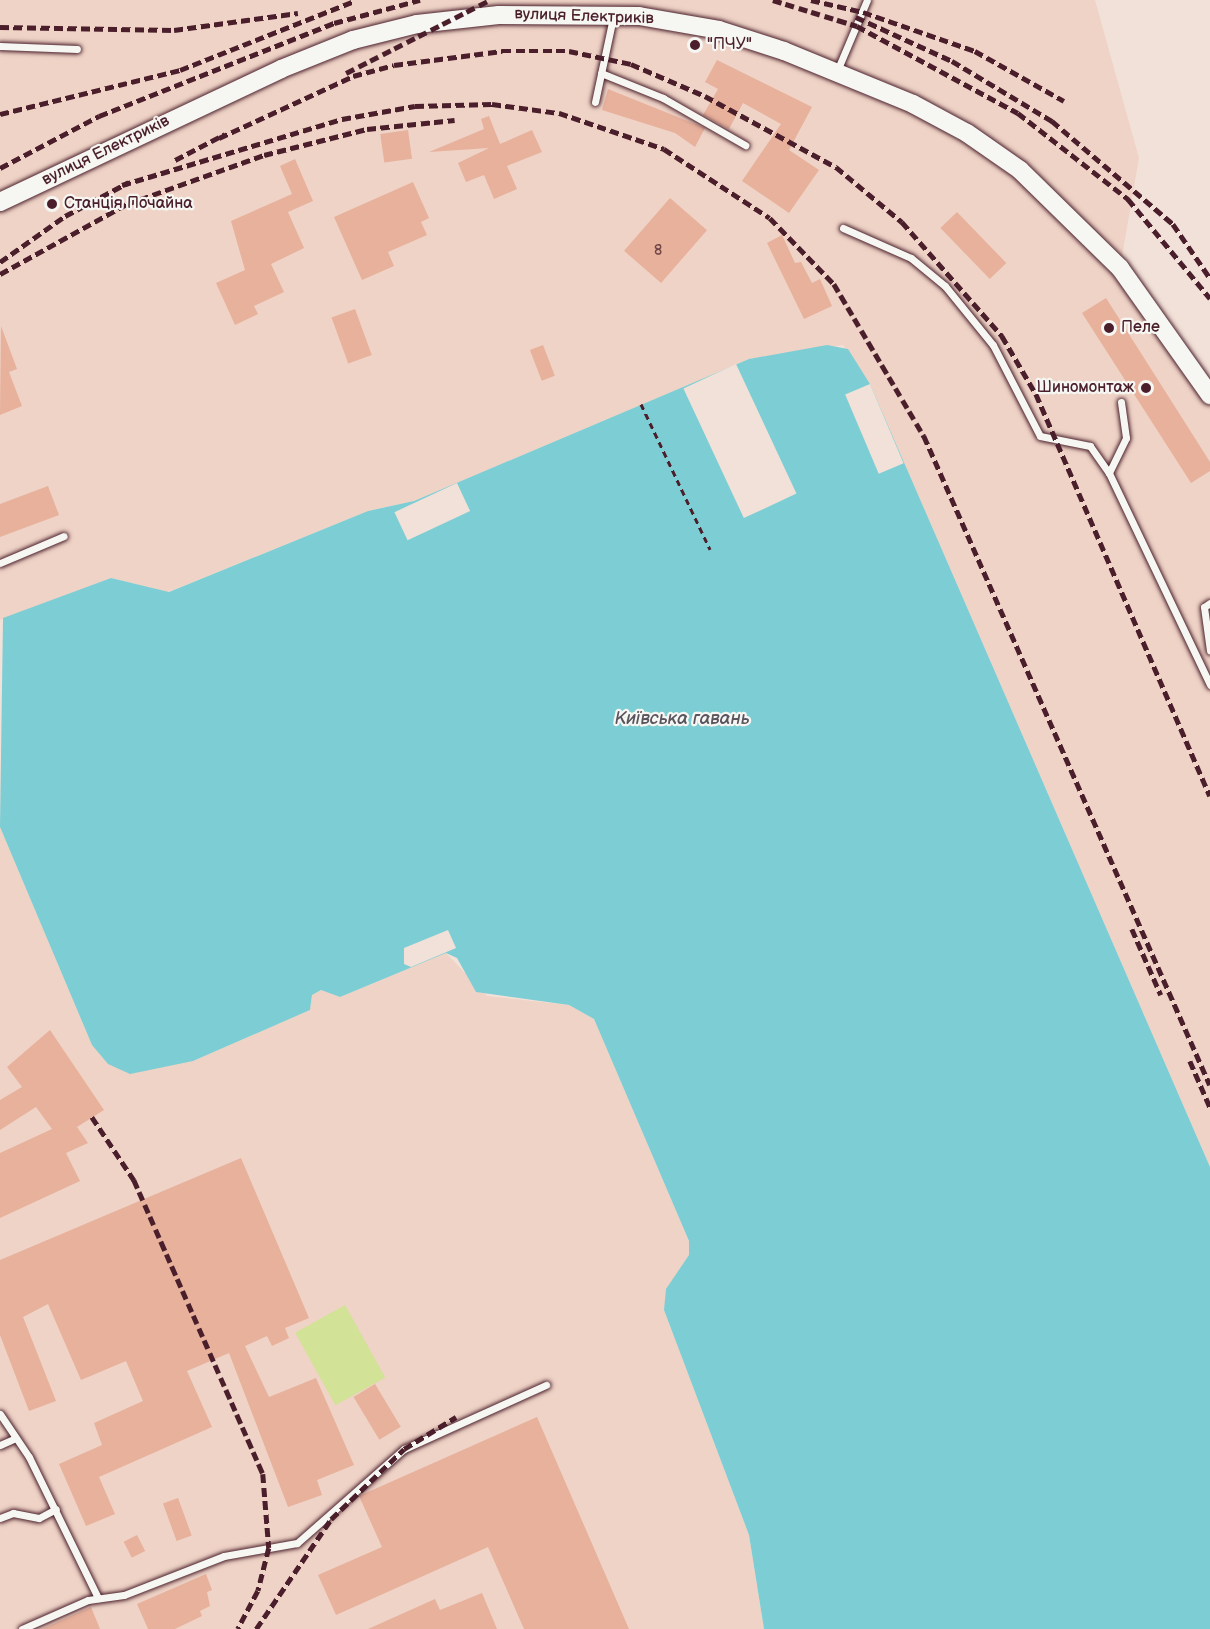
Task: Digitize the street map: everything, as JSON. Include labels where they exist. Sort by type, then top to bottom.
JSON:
[{"type":"street","name":"вулиця Електриків","points":[[0,202],[281,69],[353,40],[468,18],[613,15],[719,30],[837,71],[914,104],[1020,170],[1120,268],[1210,395]]},
{"type":"lane","points":[[837,71],[867,0]]},
{"type":"lane","points":[[595,102],[613,15]]},
{"type":"lane","points":[[0,46],[76,49]]},
{"type":"lane","points":[[601,73],[663,98],[745,145]]},
{"type":"lane","points":[[843,228],[911,258],[945,286],[993,345],[1040,436],[1090,446],[1109,472],[1210,685]]},
{"type":"lane","points":[[1109,472],[1126,438],[1121,402]]},
{"type":"lane","points":[[0,563],[64,536]]},
{"type":"lane","points":[[1210,603],[1204,607],[1204,636],[1210,651]]},
{"type":"lane","points":[[22,1629],[98,1598],[124,1594],[224,1556],[297,1543],[404,1449],[546,1385]]},
{"type":"lane","points":[[0,1414],[56,1509],[98,1598]]},
{"type":"lane","points":[[0,1445],[16,1438]]},
{"type":"lane","points":[[0,1518],[13,1513],[39,1518],[56,1509]]},
{"type":"path","points":[[641,404],[710,549]]},
{"type":"shaded area","points":[[0,0],[1095,0],[1139,158],[1120,268],[1210,395],[1210,1167],[870,384],[843,345],[749,359],[414,501],[368,511],[168,592],[111,578],[0,620]]},
{"type":"shaded area","points":[[0,827],[92,1045],[193,1061],[310,1010],[312,995],[321,990],[340,997],[446,953],[487,996],[569,1005],[594,1019],[689,1241],[689,1255],[664,1310],[749,1535],[764,1629],[0,1629]]},
{"type":"green space","points":[[345,1305],[385,1378],[335,1405],[295,1333]]},
{"type":"water","name":"Київська гавань","points":[[827,345],[848,349],[870,384],[1210,1167],[1210,1629],[764,1629],[749,1535],[664,1310],[666,1289],[689,1255],[689,1241],[594,1019],[569,1005],[476,992],[457,958],[446,953],[340,997],[321,990],[312,995],[310,1010],[193,1061],[130,1074],[108,1064],[92,1045],[0,827],[3,618],[111,578],[169,592],[368,511],[414,501],[749,359]]},
{"type":"pier","points":[[736,364],[796,494],[744,518],[683,389]]},
{"type":"pier","points":[[870,384],[904,463],[879,474],[845,395]]},
{"type":"pier","points":[[457,483],[470,511],[408,540],[394,512]]},
{"type":"pier","points":[[448,930],[456,948],[411,967],[404,964],[404,948]]},
{"type":"building","points":[[717,60],[812,107],[789,150],[819,170],[789,213],[742,181],[781,124],[743,103],[729,129],[703,115],[718,89],[705,82]]},
{"type":"building","points":[[608,89],[705,128],[695,147],[675,133],[602,110]]},
{"type":"building","points":[[489,116],[500,144],[532,130],[542,152],[507,166],[517,189],[494,199],[484,175],[466,182],[458,163],[489,148],[429,152],[484,129],[481,119]]},
{"type":"building","points":[[408,130],[412,159],[384,163],[380,134]]},
{"type":"building","points":[[295,159],[313,201],[288,212],[304,248],[271,264],[284,292],[254,306],[258,314],[235,325],[216,283],[245,270],[231,221],[292,194],[280,166]]},
{"type":"building","points":[[413,182],[429,218],[421,222],[427,235],[388,252],[394,266],[362,280],[334,217]]},
{"type":"building","points":[[670,198],[707,230],[661,283],[624,251]]},
{"type":"building","points":[[957,212],[1006,263],[990,279],[940,228]]},
{"type":"building","points":[[782,235],[795,263],[801,262],[812,283],[820,279],[832,306],[804,319],[767,243]]},
{"type":"building","name":"Шиномонтаж","points":[[1106,298],[1210,462],[1210,471],[1191,483],[1082,313]]},
{"type":"building","points":[[355,309],[372,355],[348,364],[332,318]]},
{"type":"building","points":[[1,326],[17,369],[9,372],[22,406],[0,415]]},
{"type":"building","points":[[543,345],[555,376],[542,381],[530,350]]},
{"type":"building","points":[[48,486],[59,515],[0,537],[0,504]]},
{"type":"building","points":[[50,1030],[104,1110],[77,1127],[88,1143],[66,1153],[80,1181],[0,1218],[0,1153],[52,1129],[36,1107],[0,1130],[0,1100],[22,1087],[7,1067]]},
{"type":"building","points":[[241,1158],[309,1318],[285,1328],[289,1338],[272,1346],[267,1336],[245,1346],[269,1397],[316,1378],[354,1465],[317,1480],[322,1495],[288,1507],[229,1353],[187,1371],[212,1427],[99,1477],[115,1514],[86,1526],[59,1464],[102,1445],[94,1423],[143,1401],[126,1361],[81,1380],[48,1304],[23,1317],[56,1401],[29,1411],[0,1335],[0,1260]]},
{"type":"building","points":[[375,1384],[401,1427],[379,1440],[354,1397]]},
{"type":"building","points":[[537,1417],[629,1629],[524,1629],[488,1547],[336,1615],[318,1575],[382,1547],[359,1496]]},
{"type":"building","points":[[178,1498],[192,1536],[177,1541],[163,1503]]},
{"type":"building","points":[[137,1535],[145,1551],[132,1558],[124,1542]]},
{"type":"building","points":[[206,1574],[212,1590],[207,1592],[210,1606],[200,1611],[202,1616],[175,1629],[148,1629],[137,1604]]},
{"type":"building","points":[[482,1593],[497,1629],[368,1629],[435,1599],[440,1610]]},
{"type":"building","points":[[91,1607],[100,1629],[42,1629]]},
{"type":"railway","points":[[0,168],[99,116],[334,23],[420,0]]},
{"type":"railway","points":[[346,73],[490,0]]},
{"type":"railway","points":[[773,0],[857,26],[1018,113],[1128,199],[1210,298]]},
{"type":"railway","points":[[811,0],[863,12],[975,51],[1064,101]]},
{"type":"railway","points":[[0,114],[180,70],[354,1]]},
{"type":"railway","points":[[0,27],[174,30],[298,13]]},
{"type":"railway","points":[[856,17],[952,61],[1052,121],[1173,224],[1210,278]]},
{"type":"railway","points":[[219,138],[353,76],[394,65],[502,51],[569,51],[631,64],[705,96],[836,167],[902,222],[1002,336],[1036,394],[1210,796]]},
{"type":"railway","points":[[122,185],[342,119],[415,106],[492,104],[559,113],[664,149],[770,218],[834,284],[924,436],[1210,1085]]},
{"type":"railway","points":[[0,274],[127,204],[264,155],[367,129],[455,120]]},
{"type":"railway","points":[[175,160],[225,134]]},
{"type":"railway","points":[[0,262],[65,216],[129,182]]},
{"type":"railway","points":[[1132,929],[1161,995]]},
{"type":"railway","points":[[1190,1061],[1210,1107]]},
{"type":"railway","points":[[92,1117],[134,1180],[263,1474],[269,1548],[258,1591],[238,1629]]},
{"type":"railway","points":[[256,1629],[331,1519],[404,1449],[456,1417]]},
{"type":"place","name":"\"ПЧУ\"","points":[[695,45]]},
{"type":"place","name":"Станція Почайна","points":[[52,204]]},
{"type":"place","name":"Пеле","points":[[1109,328]]},
{"type":"place","name":"Шиномонтаж","points":[[1146,388]]}]
